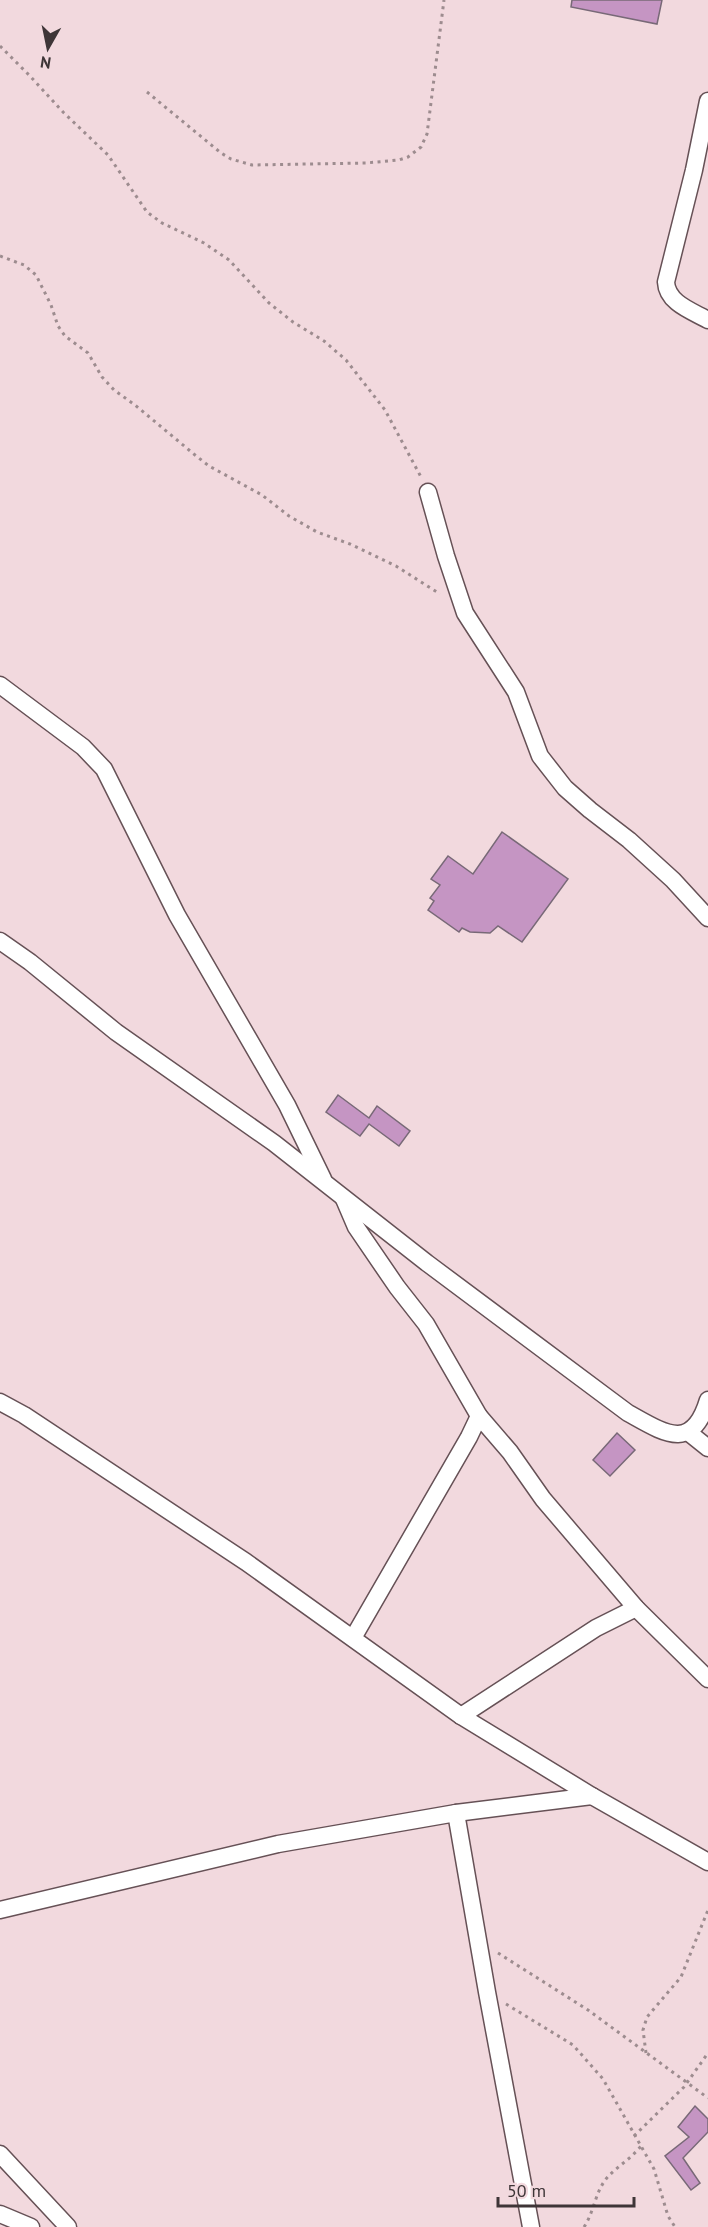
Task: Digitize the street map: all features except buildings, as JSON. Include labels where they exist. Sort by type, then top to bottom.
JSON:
[{"type":"street","points":[[708,101],[694,170],[666,282],[666,289],[671,298],[708,320]]},
{"type":"street","points":[[428,492],[465,613],[516,692],[540,756],[559,780],[590,810],[673,880],[708,918]]},
{"type":"street","points":[[0,685],[83,747],[104,769],[177,915],[287,1105],[324,1183]]},
{"type":"street","points":[[0,941],[30,962],[116,1032],[274,1143],[427,1263],[628,1413],[659,1431],[674,1434],[688,1432],[698,1425],[708,1400]]},
{"type":"street","points":[[344,1198],[356,1227],[397,1287],[426,1324],[479,1416],[510,1452],[543,1499],[636,1608],[708,1679]]},
{"type":"street","points":[[0,1402],[24,1415],[246,1562],[461,1716],[592,1796],[708,1862]]},
{"type":"street","points":[[353,1638],[479,1416]]},
{"type":"street","points":[[688,1432],[708,1448]]},
{"type":"street","points":[[461,1716],[596,1628],[636,1608]]},
{"type":"street","points":[[0,1910],[278,1844],[456,1813],[592,1796]]},
{"type":"street","points":[[456,1813],[531,2227]]},
{"type":"street","points":[[0,2154],[68,2227]]},
{"type":"street","points":[[0,2214],[31,2227]]},
{"type":"path","points":[[147,92],[221,153],[242,163],[264,165],[366,163],[408,157],[421,147],[428,134],[444,0]]},
{"type":"path","points":[[0,46],[108,155],[147,212],[162,223],[204,243],[229,260],[269,303],[293,322],[324,341],[346,360],[385,410],[428,492]]},
{"type":"path","points":[[0,256],[24,265],[36,275],[64,336],[88,353],[102,377],[114,390],[209,466],[262,495],[289,516],[317,532],[350,544],[396,566],[436,591],[465,613]]},
{"type":"path","points":[[647,2055],[644,2024],[647,2017],[681,1977],[708,1910]]},
{"type":"path","points":[[479,1940],[588,2010],[708,2098]]},
{"type":"path","points":[[487,1992],[573,2045],[603,2079],[654,2169],[668,2216],[675,2227]]},
{"type":"path","points":[[634,2136],[687,2083],[708,2053]]},
{"type":"path","points":[[584,2227],[606,2179],[641,2146]]}]
